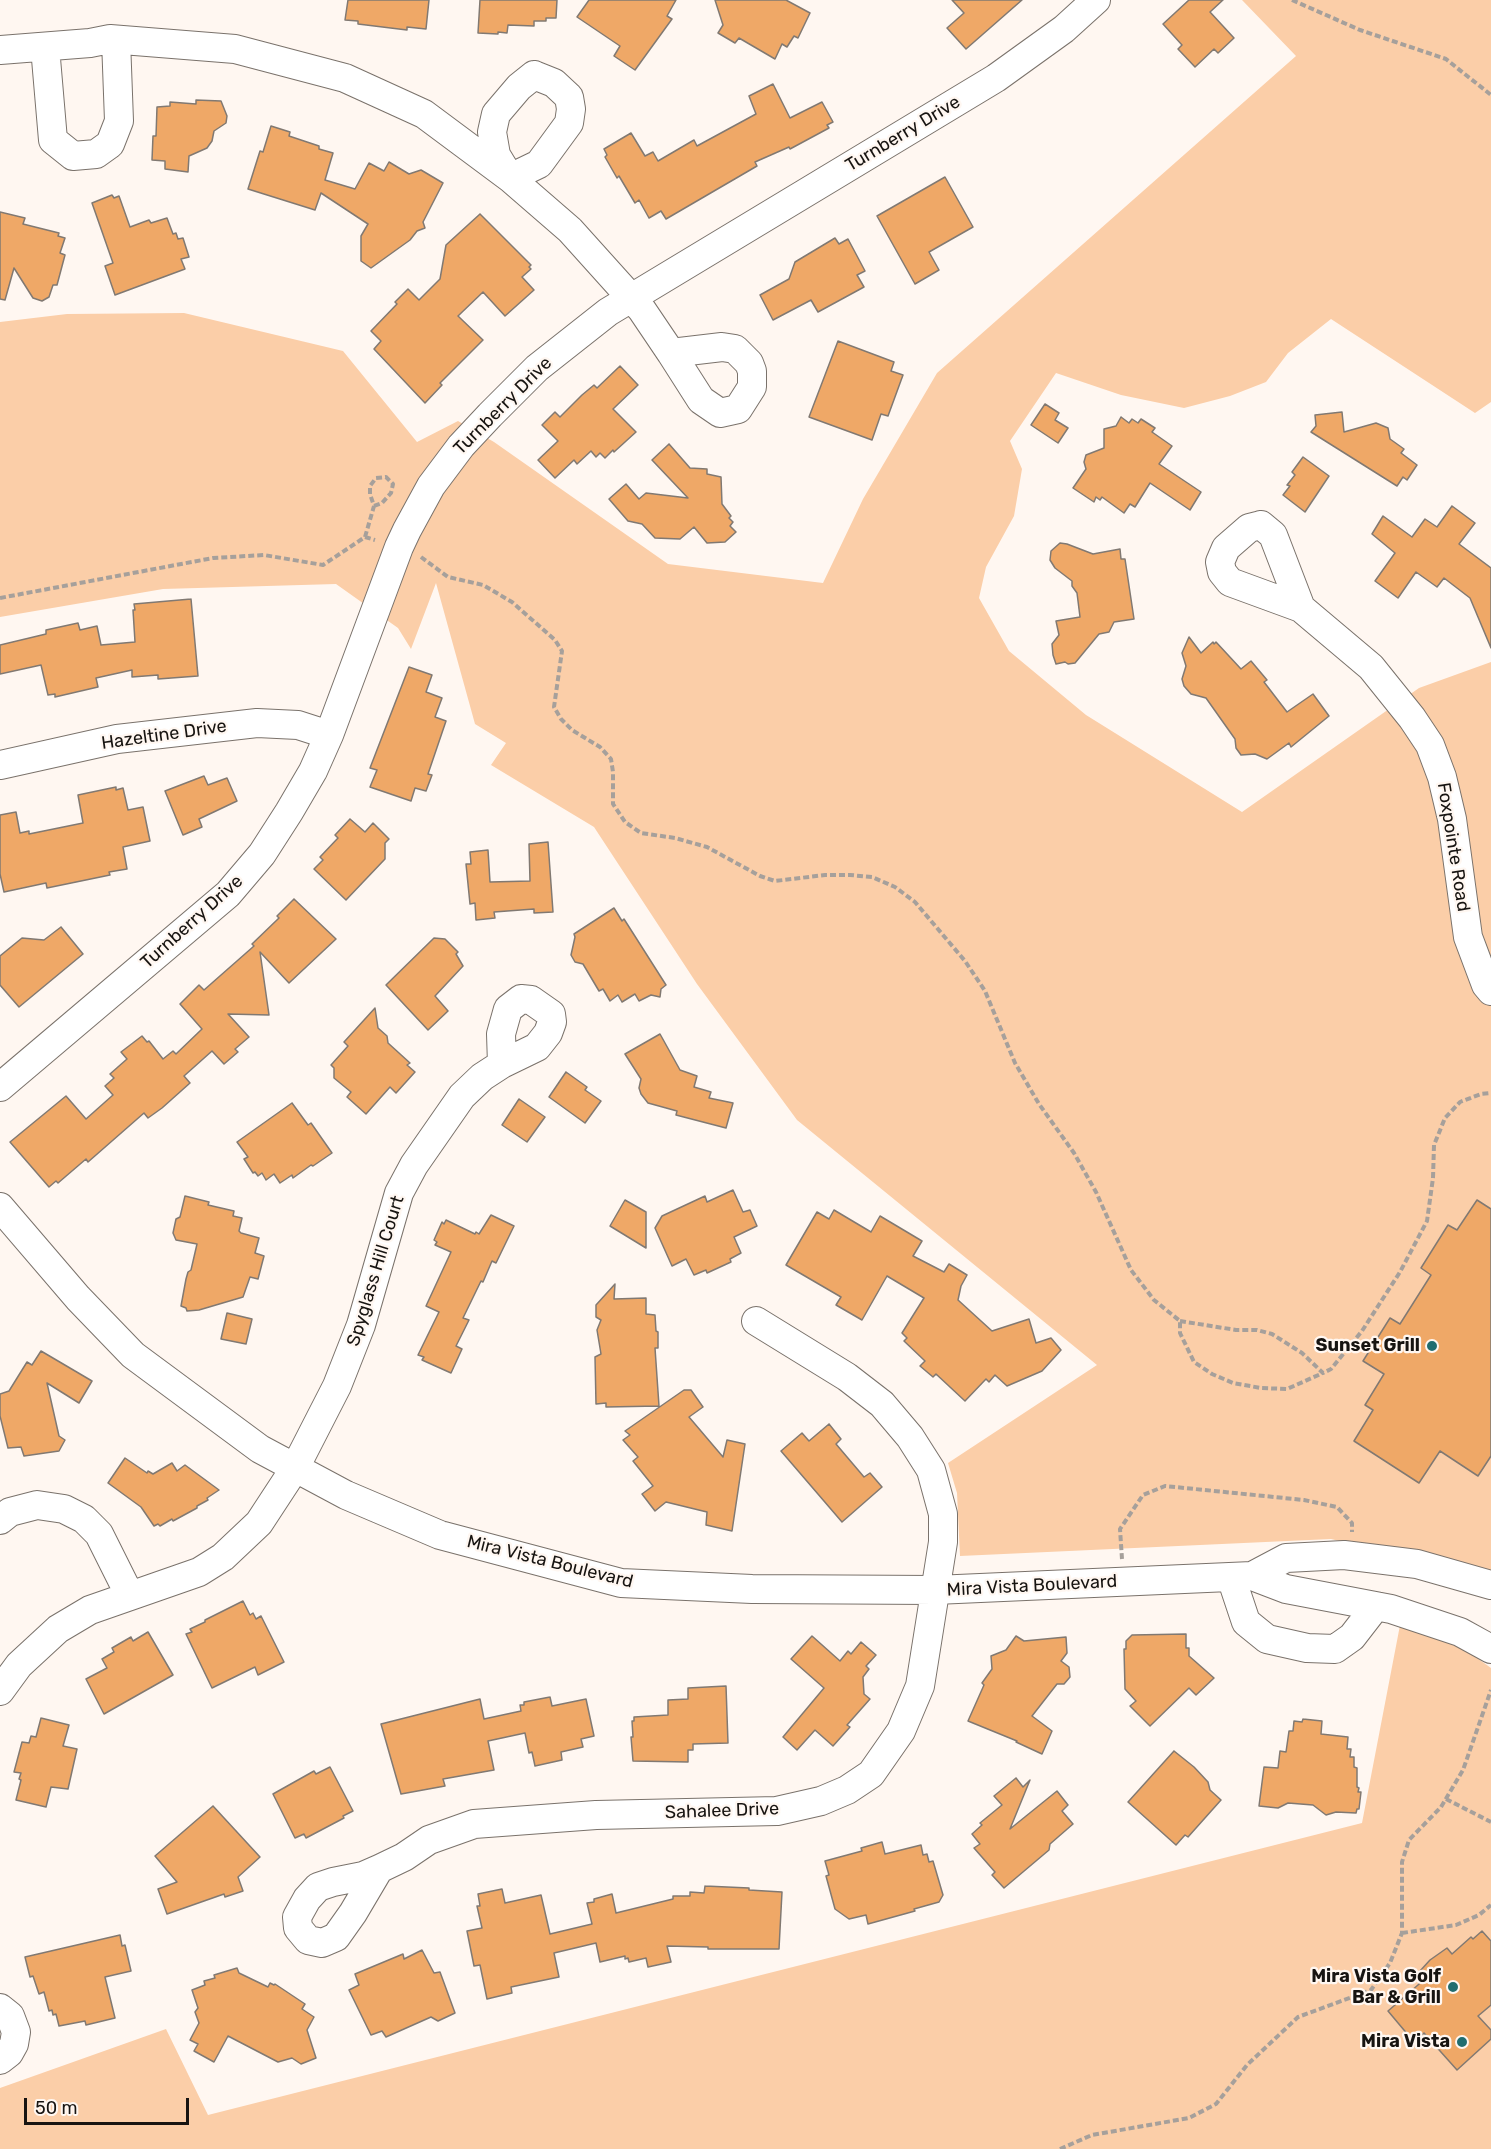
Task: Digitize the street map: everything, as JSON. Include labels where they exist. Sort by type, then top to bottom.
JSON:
[{"type":"street","name":"Turnberry Drive","points":[[0,1088],[228,894],[262,855],[313,771],[329,735],[399,547],[431,486],[468,438],[537,368],[608,312],[996,78],[1064,29],[1096,0]]},
{"type":"street","points":[[45,47],[53,140],[73,156],[96,154],[110,144],[119,121],[116,40]]},
{"type":"street","points":[[0,50],[116,40],[235,49],[345,78],[424,114],[510,177],[570,230],[632,298],[671,353]]},
{"type":"street","name":"Foxpointe Road","points":[[1301,608],[1371,667],[1412,718],[1430,745],[1442,777],[1452,819],[1468,937],[1486,985],[1491,991]]},
{"type":"street","name":"Hazeltine Drive","points":[[0,765],[117,739],[257,723],[298,725],[329,735]]},
{"type":"street","name":"Spyglass Hill Court","points":[[0,1690],[19,1665],[58,1629],[90,1610],[199,1572],[223,1557],[259,1523],[295,1468],[337,1386],[361,1325],[399,1192],[414,1165],[462,1096],[482,1077],[502,1064]]},
{"type":"street","name":"Mira Vista Boulevard","points":[[0,1208],[78,1298],[133,1355],[260,1449],[346,1495],[441,1535],[621,1583],[752,1589],[935,1590],[1241,1576],[1286,1558],[1354,1556],[1417,1564],[1491,1585]]},
{"type":"street","name":"Sahalee Drive","points":[[379,1869],[404,1857],[429,1840],[474,1824],[596,1815],[777,1811],[821,1801],[847,1790],[871,1774],[901,1731],[920,1686],[943,1542],[943,1514],[931,1470],[910,1437],[882,1404],[847,1377],[756,1321]]},
{"type":"street","points":[[0,1520],[10,1512],[37,1505],[64,1509],[84,1520],[99,1534],[130,1596]]},
{"type":"street","points":[[1241,1576],[1246,1622],[1267,1639],[1307,1648],[1335,1649],[1352,1637],[1376,1606]]},
{"type":"street","name":"Mira Vista Boulevard","points":[[1241,1576],[1286,1589],[1391,1609],[1460,1632],[1491,1649]]},
{"type":"street","points":[[0,2008],[10,2016],[16,2031],[14,2044],[9,2053],[0,2060]]},
{"type":"path","points":[[1292,0],[1359,30],[1446,59],[1491,95]]},
{"type":"path","points":[[0,598],[213,558],[264,555],[323,565],[365,537],[374,506],[370,486],[376,478],[386,477],[393,484],[391,494],[374,506]]},
{"type":"path","points":[[365,537],[416,553],[448,577],[483,585],[512,602],[555,640],[562,651],[554,707],[561,719],[572,730],[600,747],[611,759],[613,804],[625,822],[641,833],[675,838],[707,847],[760,876],[775,881],[825,875],[872,877],[895,886],[915,902],[965,961],[985,991],[1015,1063],[1039,1104],[1074,1153],[1096,1192],[1131,1270],[1154,1300],[1180,1322],[1236,1330],[1257,1330],[1272,1334],[1302,1353],[1323,1373]]},
{"type":"path","points":[[1180,1322],[1180,1333],[1194,1362],[1212,1374],[1233,1383],[1261,1388],[1287,1389],[1331,1369],[1362,1331],[1400,1272],[1427,1221],[1433,1178],[1434,1145],[1445,1118],[1460,1102],[1481,1094],[1491,1093]]},
{"type":"path","points":[[1123,1582],[1120,1529],[1143,1495],[1165,1486],[1304,1500],[1337,1507],[1352,1523],[1354,1556]]},
{"type":"path","points":[[1060,2149],[1092,2135],[1189,2118],[1216,2104],[1247,2065],[1298,2018],[1371,1990],[1390,1963],[1402,1933],[1402,1862],[1409,1840],[1441,1807],[1463,1770],[1491,1690]]},
{"type":"path","points":[[1446,1799],[1491,1822]]},
{"type":"path","points":[[1402,1933],[1456,1925],[1479,1915],[1491,1905]]},
{"type":"shaded area","points":[[1242,0],[1491,0],[1491,402],[1475,413],[1331,319],[1288,353],[1266,382],[1230,396],[1184,408],[1121,395],[1056,373],[1010,441],[1022,469],[1014,516],[986,567],[979,598],[1009,651],[1086,715],[1242,812],[1419,688],[1491,662],[1491,1578],[1331,1539],[960,1556],[957,1493],[948,1463],[1097,1365],[797,1120],[697,984],[594,827],[491,765],[506,743],[475,724],[436,583],[411,649],[398,628],[336,584],[163,589],[0,617],[0,322],[67,314],[184,313],[343,351],[417,442],[458,421],[494,442],[668,564],[823,583],[863,499],[937,373],[1296,56]]},
{"type":"shaded area","points":[[1401,1620],[1452,1640],[1491,1668],[1491,2149],[0,2149],[0,2088],[166,2029],[208,2115],[1362,1823]]},
{"type":"building","points":[[348,0],[429,0],[426,29],[407,27],[407,30],[358,24],[358,21],[345,20]]},
{"type":"building","points":[[480,0],[557,0],[556,18],[534,21],[534,26],[508,25],[507,33],[478,33]]},
{"type":"building","points":[[589,0],[676,0],[667,16],[672,19],[635,70],[614,56],[620,46],[577,17]]},
{"type":"building","points":[[715,0],[786,0],[810,13],[798,38],[794,36],[787,47],[782,44],[775,59],[739,38],[735,43],[718,33],[723,25]]},
{"type":"building","points":[[952,0],[1022,0],[966,49],[947,28],[964,13]]},
{"type":"building","points":[[1189,0],[1223,0],[1210,12],[1234,38],[1218,53],[1214,49],[1195,67],[1178,49],[1182,45],[1163,24]]},
{"type":"building","points":[[773,84],[790,118],[822,102],[833,122],[827,125],[829,128],[790,149],[789,147],[755,162],[757,166],[666,219],[661,211],[649,218],[639,200],[635,203],[605,157],[607,155],[604,149],[631,133],[645,156],[653,152],[658,161],[694,140],[697,146],[756,114],[749,96]]},
{"type":"building","points":[[196,100],[221,101],[227,116],[226,123],[214,131],[212,141],[207,148],[189,156],[188,172],[165,169],[165,161],[152,160],[157,107],[170,106],[170,102],[196,104]]},
{"type":"building","points":[[271,126],[290,132],[289,136],[333,153],[325,180],[355,189],[369,163],[384,171],[389,162],[409,174],[421,170],[443,183],[423,222],[425,228],[417,231],[410,240],[371,268],[361,261],[361,236],[368,224],[321,193],[315,210],[248,189]]},
{"type":"building","points":[[945,177],[973,227],[929,252],[939,270],[915,284],[877,216]]},
{"type":"building","points":[[112,195],[114,198],[119,196],[130,227],[149,220],[151,223],[167,218],[173,234],[176,233],[178,239],[183,238],[189,257],[181,259],[185,269],[115,295],[105,266],[113,263],[92,203]]},
{"type":"building","points":[[0,212],[25,218],[23,224],[59,233],[58,236],[65,238],[60,253],[65,255],[57,285],[53,285],[49,297],[42,301],[33,298],[14,268],[5,300],[0,299]]},
{"type":"building","points":[[480,214],[531,265],[529,267],[531,269],[522,277],[534,290],[505,316],[483,292],[458,316],[483,340],[440,383],[442,385],[425,403],[374,349],[381,341],[371,331],[408,289],[419,300],[440,279],[446,245]]},
{"type":"building","points":[[835,238],[839,244],[848,239],[865,271],[857,275],[864,287],[818,312],[811,300],[773,320],[760,295],[789,279],[795,262]]},
{"type":"building","points":[[838,341],[894,362],[891,371],[903,375],[888,416],[881,414],[872,440],[809,417]]},
{"type":"building","points":[[620,366],[638,385],[613,409],[636,432],[605,458],[600,453],[596,457],[591,451],[577,464],[574,460],[555,478],[538,460],[558,441],[542,425],[555,412],[560,417],[582,395],[594,385],[597,388]]},
{"type":"building","points":[[1045,404],[1059,413],[1055,420],[1068,428],[1058,443],[1031,425]]},
{"type":"building","points":[[1342,412],[1344,432],[1376,423],[1388,428],[1390,439],[1404,449],[1401,453],[1417,465],[1407,480],[1403,477],[1397,486],[1311,432],[1316,426],[1315,415]]},
{"type":"building","points":[[1121,417],[1129,423],[1132,419],[1138,423],[1141,419],[1155,428],[1152,432],[1172,446],[1159,464],[1201,492],[1190,510],[1150,483],[1135,507],[1130,504],[1124,513],[1102,497],[1100,500],[1096,497],[1094,502],[1073,488],[1086,469],[1084,462],[1086,455],[1104,448],[1104,429],[1116,426]]},
{"type":"building","points":[[669,444],[690,468],[707,469],[707,474],[721,477],[722,504],[731,516],[729,518],[733,522],[730,526],[736,532],[725,542],[707,543],[694,527],[680,539],[655,538],[642,524],[628,521],[609,499],[626,484],[639,499],[646,493],[688,498],[652,460]]},
{"type":"building","points":[[1303,457],[1329,476],[1305,512],[1283,495],[1295,475],[1292,472]]},
{"type":"building","points":[[1452,506],[1475,523],[1459,544],[1491,568],[1491,648],[1470,598],[1444,578],[1437,587],[1416,572],[1398,598],[1375,581],[1395,553],[1372,534],[1383,516],[1412,537],[1425,519],[1437,527]]},
{"type":"building","points":[[1060,543],[1093,554],[1120,549],[1121,559],[1125,559],[1134,619],[1114,622],[1109,632],[1099,634],[1075,663],[1068,664],[1065,662],[1056,664],[1053,655],[1052,644],[1059,635],[1056,621],[1080,617],[1077,593],[1072,586],[1072,581],[1055,568],[1050,560],[1051,551]]},
{"type":"building","points":[[191,599],[198,676],[158,679],[158,675],[132,677],[132,670],[96,678],[98,687],[55,697],[55,694],[48,695],[41,665],[0,674],[0,645],[46,634],[46,630],[78,623],[80,630],[97,626],[101,645],[135,642],[134,604]]},
{"type":"building","points":[[1189,637],[1201,653],[1216,642],[1241,669],[1251,661],[1267,680],[1264,682],[1287,712],[1313,694],[1329,716],[1291,747],[1289,743],[1267,759],[1255,754],[1241,755],[1236,748],[1235,739],[1206,698],[1191,694],[1184,686],[1182,679],[1186,666],[1182,653]]},
{"type":"building","points":[[409,667],[432,675],[426,692],[442,698],[435,717],[446,721],[428,774],[432,775],[426,791],[415,788],[411,801],[370,787],[377,770],[370,768]]},
{"type":"building","points":[[204,776],[208,785],[227,778],[237,801],[199,819],[202,827],[183,835],[165,791]]},
{"type":"building","points":[[116,787],[116,790],[123,788],[128,810],[143,807],[150,841],[123,847],[127,869],[109,872],[110,875],[47,888],[46,883],[4,892],[0,874],[0,815],[16,812],[20,833],[29,831],[29,834],[83,823],[78,795]]},
{"type":"building","points":[[350,819],[365,832],[373,823],[389,839],[385,843],[385,859],[346,900],[314,869],[323,860],[320,857],[338,838],[335,835]]},
{"type":"building","points":[[548,842],[553,912],[534,913],[534,909],[494,912],[495,918],[476,920],[475,903],[470,904],[466,864],[471,864],[470,852],[488,850],[490,882],[530,881],[529,844]]},
{"type":"building","points":[[294,899],[336,939],[289,983],[260,952],[269,1015],[228,1014],[249,1037],[235,1049],[238,1052],[224,1064],[212,1051],[184,1076],[190,1083],[162,1108],[148,1118],[144,1113],[88,1162],[86,1159],[58,1183],[56,1181],[49,1187],[10,1142],[66,1096],[86,1119],[113,1095],[105,1086],[114,1078],[110,1074],[127,1059],[121,1052],[142,1036],[163,1059],[173,1051],[176,1054],[202,1029],[180,1004],[199,985],[204,990],[254,946],[252,944],[279,918],[277,916]]},
{"type":"building","points":[[614,908],[622,921],[624,919],[666,985],[661,989],[660,997],[651,995],[639,1001],[635,994],[622,1002],[618,995],[610,1001],[603,989],[599,991],[583,964],[575,962],[571,955],[574,934]]},
{"type":"building","points":[[61,927],[83,954],[19,1007],[0,985],[0,956],[22,938],[44,940]]},
{"type":"building","points":[[434,938],[445,939],[458,952],[456,954],[463,966],[435,996],[448,1011],[428,1030],[386,985]]},
{"type":"building","points":[[375,1008],[378,1028],[387,1036],[388,1043],[410,1063],[407,1065],[415,1072],[396,1093],[390,1087],[366,1114],[347,1097],[351,1092],[334,1078],[334,1068],[331,1065],[348,1046],[344,1042]]},
{"type":"building","points":[[660,1034],[680,1070],[697,1076],[694,1087],[711,1092],[709,1098],[733,1103],[726,1128],[676,1115],[677,1111],[648,1103],[641,1094],[639,1088],[641,1079],[625,1054]]},
{"type":"building","points":[[566,1072],[587,1087],[585,1090],[601,1101],[585,1123],[549,1097]]},
{"type":"building","points":[[519,1099],[545,1117],[527,1142],[502,1125]]},
{"type":"building","points":[[292,1103],[308,1125],[311,1123],[332,1153],[293,1178],[292,1175],[280,1183],[274,1174],[266,1180],[262,1173],[258,1176],[255,1172],[253,1173],[244,1159],[248,1157],[237,1142]]},
{"type":"building","points":[[733,1190],[743,1212],[750,1210],[757,1226],[734,1237],[741,1253],[730,1259],[731,1262],[707,1273],[706,1270],[694,1275],[686,1259],[672,1266],[655,1228],[662,1216],[705,1196],[707,1202]]},
{"type":"building","points":[[185,1196],[209,1202],[208,1205],[234,1211],[233,1216],[242,1218],[239,1231],[259,1238],[255,1253],[264,1256],[258,1279],[250,1277],[243,1297],[199,1310],[187,1311],[181,1306],[186,1279],[191,1270],[197,1244],[176,1240],[173,1233]]},
{"type":"building","points":[[625,1200],[646,1212],[646,1248],[610,1226]]},
{"type":"building","name":"Sunset Grill","points":[[1477,1200],[1491,1209],[1491,1456],[1478,1476],[1440,1451],[1419,1483],[1354,1441],[1373,1410],[1365,1405],[1384,1374],[1363,1361],[1390,1318],[1400,1324],[1431,1275],[1421,1268],[1448,1225],[1457,1230]]},
{"type":"building","points":[[834,1210],[871,1232],[880,1216],[922,1241],[913,1256],[944,1272],[949,1264],[967,1275],[961,1286],[958,1300],[992,1331],[1029,1319],[1036,1343],[1051,1338],[1061,1350],[1042,1371],[1007,1386],[995,1375],[989,1382],[986,1379],[965,1401],[936,1374],[933,1377],[920,1366],[925,1361],[904,1341],[907,1338],[902,1333],[924,1298],[887,1276],[862,1320],[836,1305],[841,1297],[786,1265],[817,1212],[829,1219]]},
{"type":"building","points":[[491,1215],[514,1226],[496,1263],[492,1261],[463,1318],[469,1320],[456,1346],[462,1349],[451,1373],[422,1360],[424,1357],[418,1355],[439,1312],[426,1306],[451,1252],[435,1245],[437,1242],[434,1240],[442,1222],[444,1224],[446,1220],[479,1234]]},
{"type":"building","points":[[615,1284],[614,1299],[646,1298],[646,1314],[655,1315],[658,1332],[658,1348],[655,1348],[659,1406],[606,1407],[606,1403],[596,1404],[595,1357],[601,1354],[597,1330],[601,1320],[596,1317],[596,1305]]},
{"type":"building","points":[[227,1313],[252,1319],[246,1344],[221,1339]]},
{"type":"building","points":[[41,1351],[92,1381],[79,1403],[47,1383],[59,1436],[65,1440],[59,1451],[24,1456],[21,1447],[8,1448],[0,1416],[0,1394],[9,1391],[27,1362],[32,1365]]},
{"type":"building","points":[[684,1390],[691,1390],[703,1407],[689,1417],[723,1457],[727,1440],[745,1444],[732,1531],[706,1525],[707,1512],[666,1502],[655,1511],[642,1494],[653,1486],[633,1461],[638,1457],[623,1440],[630,1435],[625,1431]]},
{"type":"building","points":[[829,1424],[841,1439],[836,1444],[864,1477],[870,1473],[882,1487],[842,1522],[781,1451],[802,1433],[809,1441]]},
{"type":"building","points":[[125,1458],[147,1473],[148,1471],[153,1474],[172,1463],[177,1471],[185,1465],[219,1490],[197,1508],[173,1521],[172,1519],[160,1526],[158,1524],[154,1526],[141,1507],[108,1483]]},
{"type":"building","points":[[243,1601],[250,1615],[253,1613],[256,1619],[261,1616],[284,1662],[258,1675],[255,1667],[212,1688],[186,1634],[192,1632],[190,1629],[205,1620]]},
{"type":"building","points":[[148,1632],[173,1675],[104,1714],[86,1679],[107,1668],[102,1659],[114,1652],[112,1648],[131,1637],[133,1641]]},
{"type":"building","points":[[1186,1634],[1186,1648],[1189,1648],[1189,1656],[1214,1678],[1196,1695],[1189,1688],[1150,1726],[1130,1706],[1136,1701],[1125,1689],[1124,1649],[1126,1649],[1126,1641],[1132,1635]]},
{"type":"building","points":[[812,1636],[840,1661],[848,1651],[851,1654],[861,1642],[876,1655],[866,1666],[869,1669],[863,1677],[864,1694],[870,1699],[847,1725],[850,1727],[833,1746],[815,1730],[797,1750],[783,1737],[824,1688],[791,1659]]},
{"type":"building","points":[[1016,1636],[1024,1641],[1066,1637],[1067,1653],[1061,1661],[1069,1667],[1070,1677],[1064,1684],[1057,1684],[1032,1716],[1052,1731],[1042,1754],[968,1721],[984,1685],[982,1683],[992,1669],[991,1656],[1006,1650]]},
{"type":"building","points":[[726,1686],[728,1743],[693,1744],[693,1750],[688,1750],[688,1762],[633,1761],[631,1737],[633,1737],[634,1717],[668,1715],[668,1700],[688,1699],[688,1688]]},
{"type":"building","points":[[550,1697],[552,1706],[586,1699],[594,1736],[581,1739],[583,1747],[561,1752],[562,1760],[535,1766],[532,1752],[529,1753],[525,1733],[488,1741],[494,1770],[443,1779],[445,1786],[401,1794],[381,1724],[480,1699],[484,1719],[521,1711],[520,1705],[524,1705],[524,1702]]},
{"type":"building","points":[[41,1718],[69,1725],[63,1746],[77,1749],[68,1789],[51,1787],[46,1807],[16,1800],[21,1773],[14,1772],[22,1742],[29,1743],[31,1736],[36,1737]]},
{"type":"building","points":[[1303,1719],[1322,1721],[1321,1734],[1348,1737],[1347,1749],[1351,1749],[1350,1757],[1354,1757],[1358,1792],[1361,1792],[1359,1809],[1356,1813],[1336,1812],[1326,1815],[1313,1805],[1288,1803],[1278,1808],[1259,1806],[1264,1767],[1278,1768],[1280,1751],[1286,1752],[1289,1731],[1293,1731],[1294,1721],[1302,1722]]},
{"type":"building","points":[[1174,1751],[1194,1767],[1208,1782],[1210,1790],[1221,1800],[1188,1837],[1185,1835],[1176,1845],[1128,1802]]},
{"type":"building","points":[[330,1767],[353,1811],[306,1838],[304,1834],[295,1838],[273,1794],[314,1771],[316,1774]]},
{"type":"building","points":[[1016,1778],[1023,1787],[1030,1780],[1010,1829],[1057,1791],[1068,1805],[1062,1811],[1073,1824],[1050,1844],[1049,1850],[1004,1888],[992,1875],[995,1872],[974,1848],[980,1844],[972,1834],[982,1825],[980,1823],[1002,1805],[994,1796]]},
{"type":"building","points":[[213,1806],[260,1857],[238,1877],[243,1891],[225,1897],[224,1894],[167,1914],[158,1889],[177,1882],[155,1856]]},
{"type":"building","points":[[882,1842],[885,1854],[921,1845],[923,1855],[927,1854],[929,1862],[933,1861],[943,1895],[939,1902],[868,1924],[866,1915],[849,1919],[835,1909],[826,1876],[829,1875],[825,1861],[862,1851],[861,1848]]},
{"type":"building","points":[[705,1886],[782,1892],[779,1949],[708,1949],[708,1947],[667,1946],[671,1962],[648,1967],[646,1958],[629,1962],[625,1956],[600,1962],[596,1943],[554,1953],[559,1977],[511,1987],[512,1993],[487,1999],[480,1965],[474,1966],[467,1931],[482,1928],[477,1906],[480,1906],[478,1894],[502,1889],[505,1903],[541,1895],[550,1934],[592,1924],[587,1903],[594,1902],[594,1899],[612,1894],[616,1913],[673,1899],[673,1896],[690,1896],[690,1892],[704,1893]]},
{"type":"building","name":"Mira Vista Golf Bar & Grill","points":[[1482,1931],[1491,1941],[1491,2005],[1478,2016],[1491,2030],[1491,2039],[1457,2070],[1424,2033],[1414,2042],[1388,2011],[1426,1978],[1420,1971],[1430,1960],[1447,1948],[1452,1954],[1471,1937],[1473,1939]]},
{"type":"building","points":[[120,1935],[122,1946],[125,1945],[131,1971],[105,1977],[115,2018],[86,2025],[85,2021],[59,2026],[56,2014],[53,2015],[52,2010],[49,2011],[44,1992],[39,1994],[33,1976],[30,1977],[25,1957]]},
{"type":"building","points":[[422,1950],[434,1973],[440,1972],[455,2013],[438,2021],[431,2017],[386,2037],[382,2031],[371,2035],[349,1990],[359,1985],[355,1974],[403,1954],[404,1959]]},
{"type":"building","points":[[237,1968],[239,1973],[268,1987],[270,1983],[275,1984],[305,2004],[302,2009],[314,2017],[307,2030],[316,2058],[301,2064],[292,2058],[278,2062],[228,2036],[214,2062],[194,2051],[198,2044],[190,2040],[199,2023],[195,2012],[198,2008],[192,1990],[205,1985],[204,1981],[215,1978],[214,1975]]},
{"type":"place","name":"Sunset Grill","points":[[1432,1346]]},
{"type":"place","name":"Mira Vista Golf Bar & Grill","points":[[1453,1987]]},
{"type":"place","name":"Mira Vista","points":[[1462,2042]]}]
